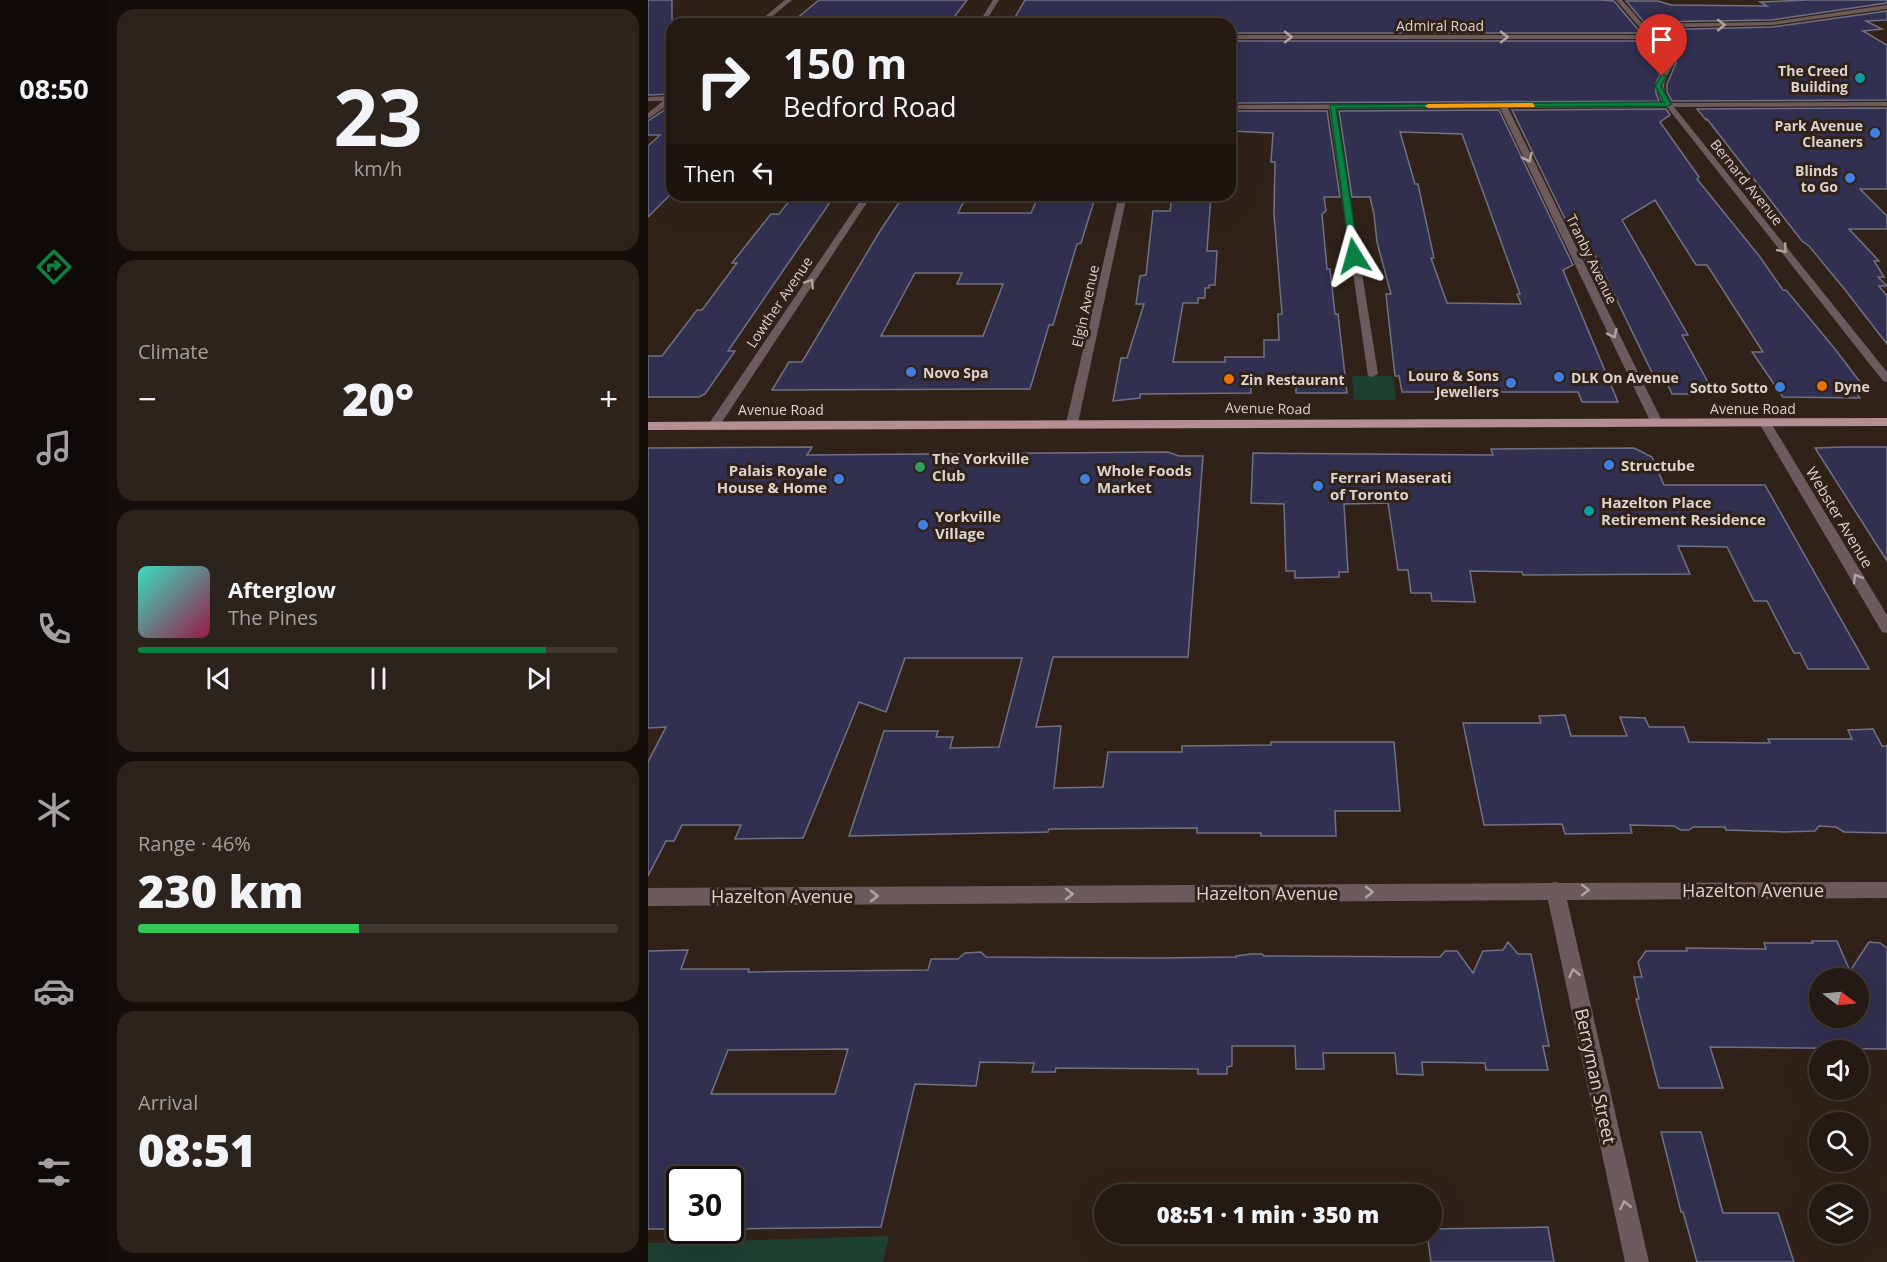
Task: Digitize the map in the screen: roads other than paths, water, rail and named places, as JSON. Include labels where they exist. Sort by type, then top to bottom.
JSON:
[{"type":"main road","name":"Avenue Road","points":[[648,426],[1887,422]]},
{"type":"street","points":[[766,18],[789,0]]},
{"type":"street","points":[[985,18],[996,0]]},
{"type":"street","name":"Bernard Avenue","points":[[1619,0],[1671,61],[1658,86],[1668,104],[1887,379]]},
{"type":"street","points":[[1642,26],[1768,24],[1821,19],[1887,7]]},
{"type":"street","name":"Admiral Road","points":[[1236,37],[1650,37]]},
{"type":"street","points":[[648,99],[666,99]]},
{"type":"street","points":[[648,117],[666,104]]},
{"type":"street","points":[[1236,107],[1887,104]]},
{"type":"street","name":"Tranby Avenue","points":[[1503,105],[1657,423]]},
{"type":"street","points":[[1332,106],[1372,374]]},
{"type":"street","name":"Lowther Avenue","points":[[714,425],[864,201]]},
{"type":"street","name":"Elgin Avenue","points":[[1072,423],[1122,201]]},
{"type":"street","name":"Webster Avenue","points":[[1765,423],[1887,628]]},
{"type":"street","name":"Hazelton Avenue","points":[[648,897],[1556,890],[1887,890]]},
{"type":"street","name":"Berryman Street","points":[[1556,890],[1637,1262]]},
{"type":"place","name":"The Creed Building","points":[[1860,78]]},
{"type":"place","name":"Park Avenue Cleaners","points":[[1875,133]]},
{"type":"place","name":"Blinds to Go","points":[[1850,178]]},
{"type":"place","name":"Novo Spa","points":[[911,372]]},
{"type":"place","name":"DLK On Avenue","points":[[1559,377]]},
{"type":"place","name":"Zin Restaurant","points":[[1229,379]]},
{"type":"place","name":"Louro & Sons Jewellers","points":[[1511,383]]},
{"type":"place","name":"Dyne","points":[[1822,386]]},
{"type":"place","name":"Sotto Sotto","points":[[1780,387]]},
{"type":"place","name":"Structube","points":[[1609,465]]},
{"type":"place","name":"The Yorkville Club","points":[[920,467]]},
{"type":"place","name":"Palais Royale House & Home","points":[[839,479]]},
{"type":"place","name":"Whole Foods Market","points":[[1085,479]]},
{"type":"place","name":"Ferrari Maserati of Toronto","points":[[1318,486]]},
{"type":"place","name":"Hazelton Place Retirement Residence","points":[[1589,511]]},
{"type":"place","name":"Yorkville Village","points":[[923,525]]}]
